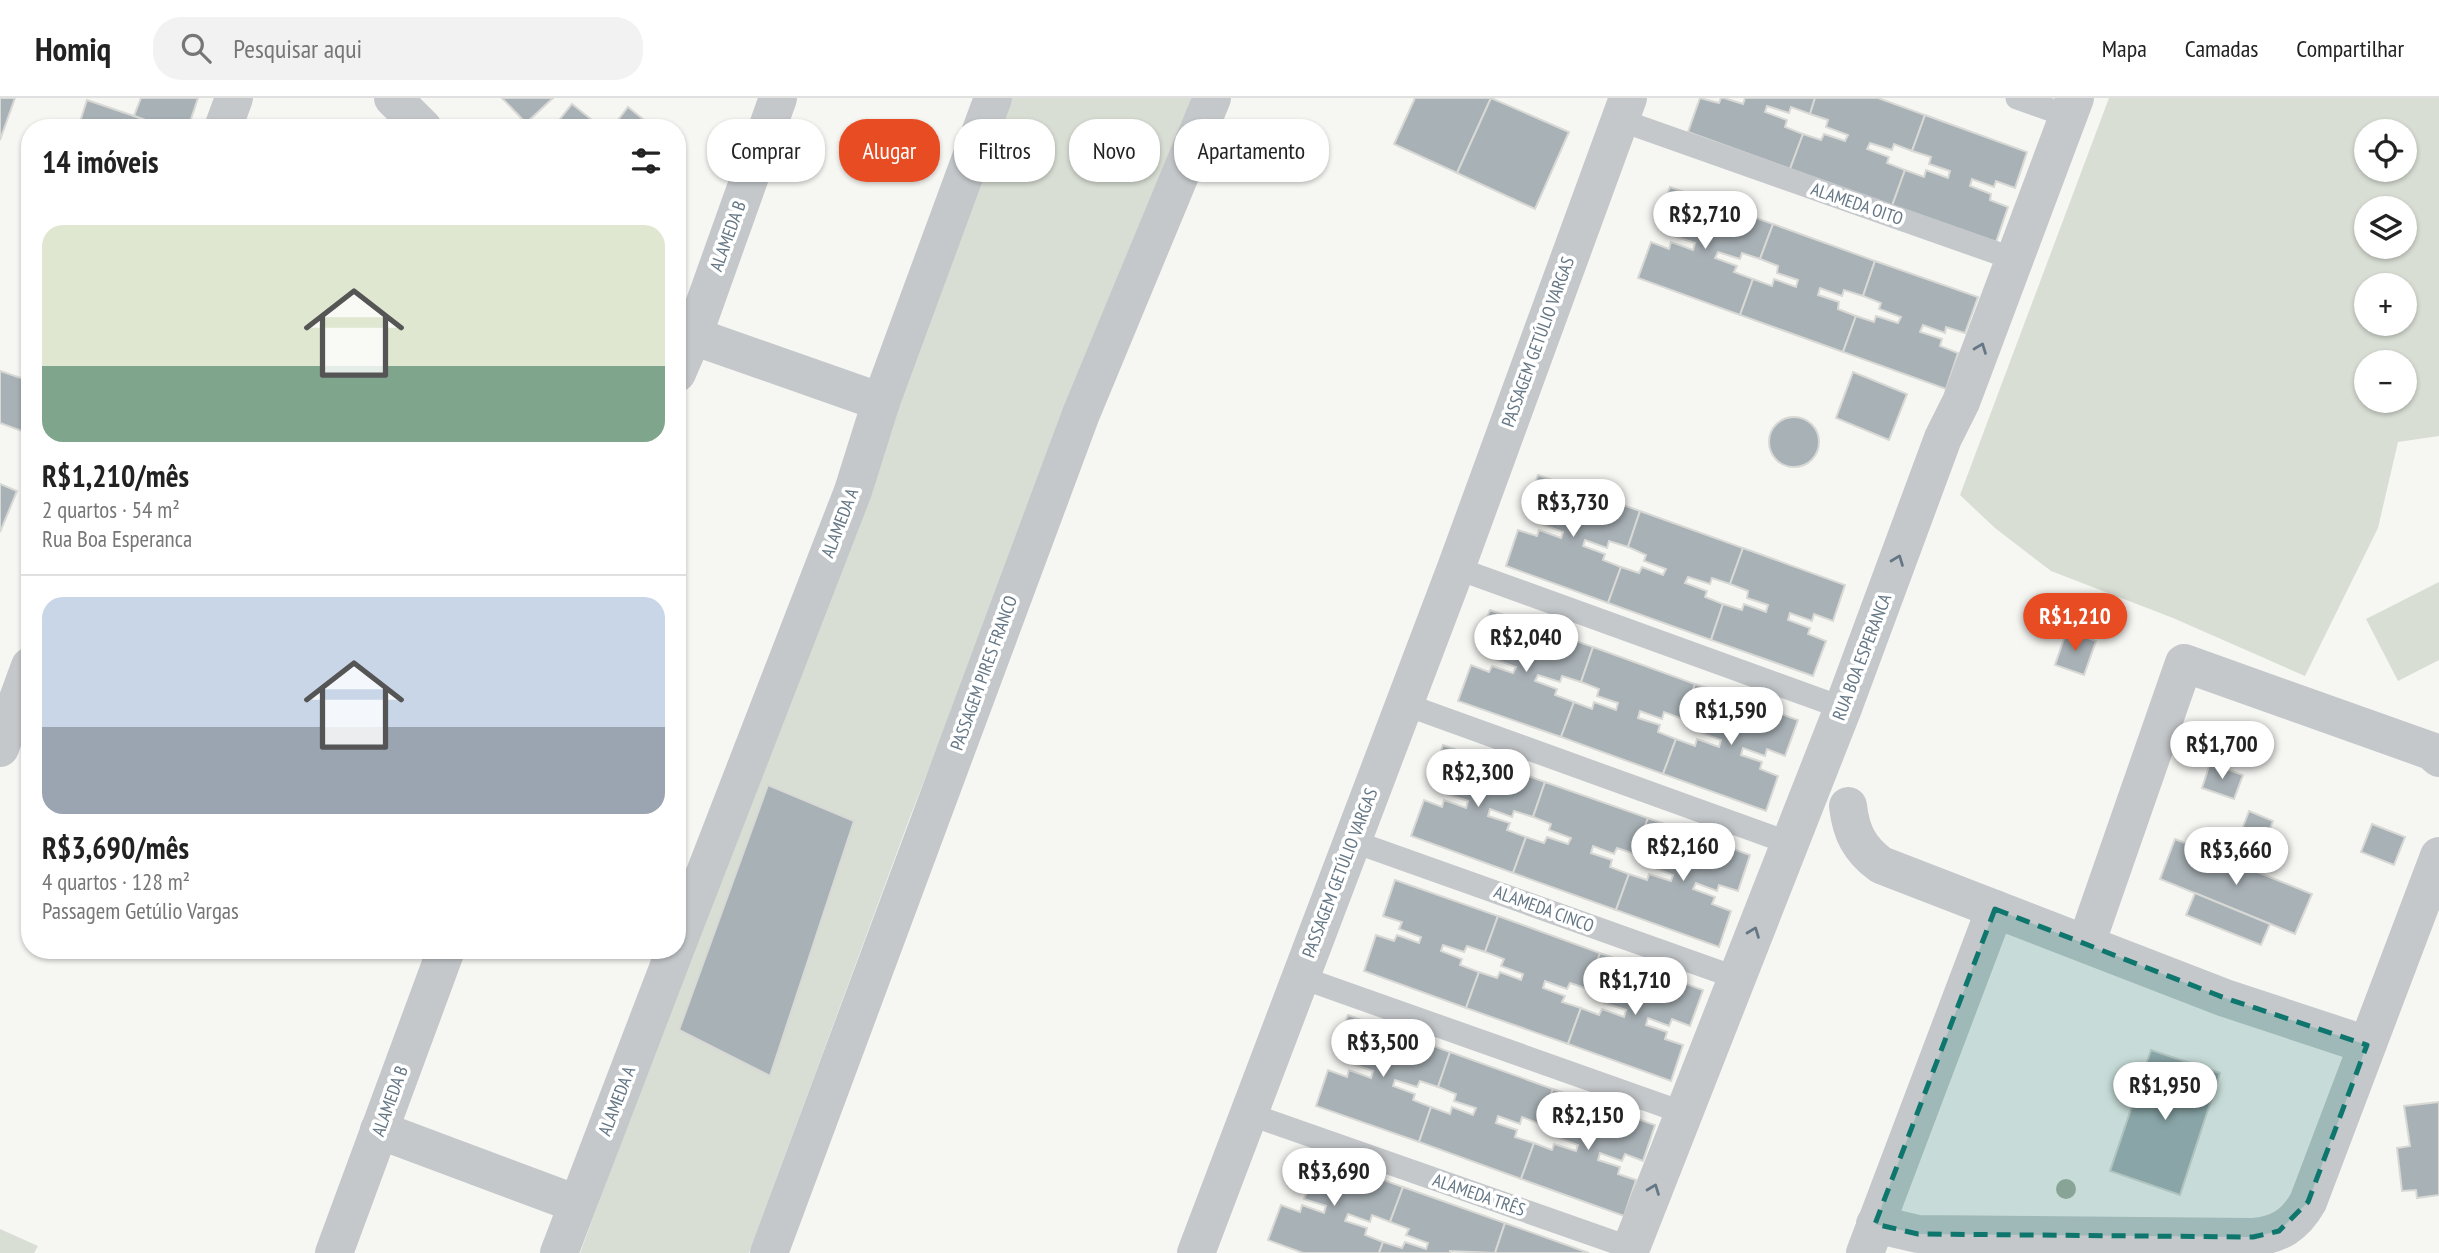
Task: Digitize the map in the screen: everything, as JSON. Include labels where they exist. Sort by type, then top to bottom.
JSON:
[{"type":"street","points":[[226,119],[234,98]]},
{"type":"street","points":[[393,98],[414,119]]},
{"type":"street","name":"ALAMEDA B","points":[[686,328],[778,98]]},
{"type":"street","name":"ALAMEDA A","points":[[686,922],[853,491],[881,402],[993,98]]},
{"type":"street","name":"PASSAGEM PIRES FRANCO","points":[[769,1253],[1081,414],[1212,98]]},
{"type":"street","name":"RUA BOA ESPERANCA","points":[[1630,1251],[1843,708],[2072,107]]},
{"type":"street","name":"PASSAGEM GETÚLIO VARGAS","points":[[1198,1252],[1456,568],[1624,109]]},
{"type":"street","points":[[686,330],[881,402]]},
{"type":"street","points":[[2086,944],[2184,663],[2431,751],[2439,758]]},
{"type":"street","points":[[0,748],[21,691]]},
{"type":"street","points":[[1847,806],[1857,841],[1867,855],[1881,865],[2225,998],[2367,1045]]},
{"type":"street","points":[[1995,909],[1870,1238],[1918,1234],[2253,1237],[2279,1231],[2291,1225],[2308,1202],[2439,856]]},
{"type":"street","name":"ALAMEDA B","points":[[334,1253],[443,959]]},
{"type":"street","name":"ALAMEDA A","points":[[559,1253],[672,959]]},
{"type":"street","points":[[379,1130],[577,1205]]},
{"type":"lane","points":[[2017,98],[2072,107]]},
{"type":"lane","name":"ALAMEDA OITO","points":[[1624,109],[2014,260]]},
{"type":"lane","points":[[1456,568],[1843,708]]},
{"type":"lane","points":[[1404,704],[1789,843]]},
{"type":"lane","name":"ALAMEDA CINCO","points":[[1352,841],[1737,978]]},
{"type":"lane","points":[[1300,977],[1684,1114]]},
{"type":"lane","name":"ALAMEDA TRÊS","points":[[1249,1114],[1630,1251]]},
{"type":"highlighted area","points":[[1995,909],[2225,998],[2367,1045],[2308,1202],[2279,1231],[2253,1237],[1918,1234],[1875,1224]]},
{"type":"shaded area","points":[[1007,98],[1192,98],[1184,119],[1174,119],[1174,144],[1160,180],[1160,119],[1069,119],[1069,182],[1159,182],[910,817],[749,1253],[580,1253],[976,182],[1055,182],[1055,119],[999,119]]},
{"type":"shaded area","points":[[2109,98],[2439,98],[2439,436],[2398,442],[2378,528],[2305,676],[2173,618],[2051,571],[1995,528],[1960,495]]},
{"type":"shaded area","points":[[2439,582],[2439,660],[2398,681],[2366,619]]},
{"type":"shaded area","points":[[0,1229],[38,1246],[34,1253],[0,1253]]},
{"type":"building","points":[[0,98],[15,98],[0,140]]},
{"type":"building","points":[[141,98],[198,98],[191,119],[142,119],[134,116]]},
{"type":"building","points":[[502,98],[553,98],[530,119],[522,119]]},
{"type":"building","points":[[1415,98],[1491,98],[1457,173],[1394,144]]},
{"type":"building","points":[[1491,98],[1569,132],[1535,209],[1457,173]]},
{"type":"building","points":[[1700,98],[1719,103],[1721,98],[1724,98],[1743,104],[1745,98],[1815,98],[1810,114],[1791,107],[1789,113],[1767,106],[1765,112],[1787,120],[1785,127],[1803,134],[1790,169],[1688,132]]},
{"type":"building","points":[[1815,98],[1878,98],[1925,115],[1912,151],[1894,144],[1892,150],[1870,143],[1867,149],[1889,157],[1887,163],[1905,170],[1892,206],[1790,169],[1803,134],[1821,140],[1824,134],[1845,141],[1848,135],[1826,127],[1828,120],[1810,114]]},
{"type":"building","points":[[87,100],[142,119],[81,119]]},
{"type":"building","points":[[572,104],[591,119],[560,119]]},
{"type":"building","points":[[628,107],[643,119],[619,119]]},
{"type":"building","points":[[1925,115],[2027,152],[2015,188],[1996,181],[1994,187],[1972,179],[1970,186],[1991,194],[1990,200],[2008,207],[1996,242],[1892,206],[1905,170],[1924,177],[1926,170],[1948,178],[1950,171],[1929,164],[1931,157],[1912,151]]},
{"type":"building","points":[[1670,187],[1773,224],[1760,259],[1742,253],[1740,259],[1718,252],[1715,258],[1737,266],[1734,272],[1753,279],[1740,315],[1638,278],[1651,242],[1669,249],[1671,242],[1693,250],[1695,243],[1674,236],[1676,229],[1658,222]]},
{"type":"building","points":[[1773,224],[1875,261],[1863,296],[1844,290],[1842,296],[1820,288],[1818,295],[1839,302],[1838,309],[1856,316],[1843,352],[1740,315],[1753,279],[1772,286],[1774,279],[1796,287],[1798,280],[1777,273],[1778,266],[1760,259]]},
{"type":"building","points":[[1875,261],[1978,297],[1965,333],[1946,327],[1945,333],[1923,325],[1920,332],[1942,339],[1940,346],[1958,353],[1946,389],[1843,352],[1856,316],[1874,322],[1876,316],[1898,323],[1901,317],[1879,309],[1881,303],[1863,296]]},
{"type":"building","points":[[0,371],[21,378],[21,431],[0,423]]},
{"type":"building","points":[[1853,372],[1907,394],[1889,440],[1836,418]]},
{"type":"building","points":[[1794,417],[1812,424],[1819,442],[1812,460],[1794,467],[1776,460],[1769,442],[1776,424]]},
{"type":"building","points":[[1538,475],[1640,511],[1628,547],[1609,541],[1607,548],[1585,540],[1583,546],[1605,554],[1603,560],[1621,567],[1608,603],[1506,566],[1518,530],[1537,536],[1539,530],[1561,538],[1563,532],[1541,524],[1544,518],[1526,511]]},
{"type":"building","points":[[0,484],[17,491],[0,532]]},
{"type":"building","points":[[1640,511],[1743,548],[1730,584],[1712,578],[1710,584],[1688,577],[1685,583],[1707,591],[1705,597],[1723,604],[1711,640],[1608,603],[1621,567],[1639,573],[1642,567],[1663,575],[1666,569],[1644,561],[1646,555],[1628,547]]},
{"type":"building","points":[[1743,548],[1845,585],[1833,621],[1814,614],[1812,621],[1790,613],[1788,620],[1810,628],[1808,634],[1826,641],[1813,676],[1711,640],[1723,604],[1742,610],[1744,604],[1766,612],[1768,605],[1747,598],[1748,591],[1730,584]]},
{"type":"building","points":[[1490,610],[1593,647],[1581,682],[1562,676],[1560,682],[1538,675],[1535,681],[1557,689],[1555,695],[1574,702],[1561,737],[1458,701],[1471,665],[1489,672],[1492,666],[1513,673],[1516,667],[1494,659],[1496,652],[1478,645]]},
{"type":"building","points":[[2067,630],[2096,641],[2084,675],[2055,665]]},
{"type":"building","points":[[1593,647],[1695,684],[1683,719],[1664,712],[1662,719],[1640,711],[1638,718],[1660,725],[1658,732],[1676,739],[1663,774],[1561,737],[1574,702],[1592,709],[1594,702],[1616,710],[1618,703],[1597,696],[1599,689],[1581,682]]},
{"type":"building","points":[[1695,684],[1798,720],[1785,756],[1767,749],[1765,756],[1743,748],[1741,755],[1762,762],[1760,769],[1778,776],[1766,811],[1663,774],[1676,739],[1695,746],[1697,739],[1719,747],[1721,740],[1699,732],[1701,726],[1683,719]]},
{"type":"building","points":[[1443,745],[1545,782],[1533,817],[1514,811],[1512,817],[1490,809],[1488,816],[1510,823],[1507,830],[1526,837],[1513,873],[1411,836],[1424,800],[1442,807],[1444,800],[1466,808],[1468,801],[1446,794],[1449,787],[1430,781]]},
{"type":"building","points":[[2210,763],[2243,775],[2234,799],[2202,788]]},
{"type":"building","points":[[1545,782],[1648,818],[1635,854],[1617,848],[1614,854],[1593,846],[1591,853],[1612,860],[1610,867],[1629,874],[1616,910],[1513,873],[1526,837],[1544,843],[1547,837],[1568,844],[1571,838],[1549,830],[1551,824],[1533,817]]},
{"type":"building","points":[[768,785],[854,821],[770,1076],[679,1030]]},
{"type":"building","points":[[2249,811],[2273,821],[2254,870],[2230,861]]},
{"type":"building","points":[[1648,818],[1750,855],[1738,891],[1719,885],[1717,891],[1696,883],[1693,889],[1715,897],[1712,904],[1731,911],[1719,947],[1616,910],[1629,874],[1647,880],[1649,874],[1671,881],[1673,875],[1652,867],[1654,861],[1635,854]]},
{"type":"building","points":[[2372,824],[2405,837],[2394,865],[2361,852]]},
{"type":"building","points":[[2175,839],[2312,894],[2295,934],[2160,879]]},
{"type":"building","points":[[1395,880],[1498,916],[1485,952],[1467,946],[1464,952],[1443,945],[1441,951],[1462,959],[1460,965],[1479,972],[1466,1008],[1364,971],[1376,935],[1394,941],[1397,935],[1419,943],[1421,937],[1399,929],[1402,922],[1383,916]]},
{"type":"building","points":[[2195,893],[2270,924],[2261,945],[2186,915]]},
{"type":"building","points":[[1498,916],[1600,953],[1588,989],[1570,983],[1567,989],[1545,981],[1543,988],[1565,996],[1562,1002],[1581,1008],[1568,1044],[1466,1008],[1479,972],[1497,978],[1500,972],[1521,980],[1523,974],[1501,966],[1504,959],[1485,952]]},
{"type":"building","points":[[1600,953],[1703,990],[1690,1026],[1672,1019],[1669,1026],[1648,1018],[1646,1025],[1667,1032],[1665,1039],[1683,1045],[1671,1081],[1568,1044],[1581,1008],[1599,1015],[1602,1009],[1624,1017],[1626,1010],[1604,1003],[1606,996],[1588,989]]},
{"type":"building","points":[[1348,1015],[1450,1052],[1438,1087],[1420,1081],[1417,1087],[1395,1080],[1393,1086],[1415,1094],[1413,1100],[1431,1107],[1419,1142],[1316,1106],[1328,1070],[1347,1077],[1349,1070],[1371,1078],[1373,1071],[1352,1064],[1354,1057],[1335,1050]]},
{"type":"building","points":[[2151,1050],[2220,1073],[2180,1195],[2110,1171]]},
{"type":"building","points":[[1450,1052],[1553,1089],[1540,1124],[1522,1117],[1520,1124],[1498,1116],[1496,1123],[1517,1130],[1515,1137],[1534,1143],[1521,1179],[1419,1142],[1431,1107],[1450,1114],[1452,1107],[1473,1115],[1476,1108],[1454,1101],[1456,1094],[1438,1087]]},
{"type":"building","points":[[1553,1089],[1655,1125],[1643,1161],[1625,1154],[1622,1161],[1600,1153],[1598,1160],[1620,1167],[1618,1174],[1636,1180],[1624,1216],[1521,1179],[1534,1143],[1552,1150],[1554,1144],[1576,1151],[1578,1145],[1556,1137],[1559,1131],[1540,1124]]},
{"type":"building","points":[[2439,1102],[2439,1195],[2417,1198],[2416,1190],[2402,1191],[2397,1148],[2410,1146],[2404,1106]]},
{"type":"building","points":[[1301,1150],[1403,1187],[1390,1222],[1372,1215],[1370,1222],[1348,1214],[1345,1221],[1367,1228],[1365,1235],[1383,1242],[1379,1253],[1303,1253],[1268,1240],[1281,1205],[1300,1212],[1302,1205],[1324,1213],[1326,1206],[1304,1199],[1307,1192],[1288,1185]]},
{"type":"building","points":[[1403,1187],[1505,1223],[1495,1253],[1379,1253],[1383,1242],[1402,1248],[1405,1242],[1426,1249],[1428,1243],[1406,1235],[1409,1229],[1390,1222]]},
{"type":"building","points":[[1505,1223],[1589,1253],[1495,1253]]}]
